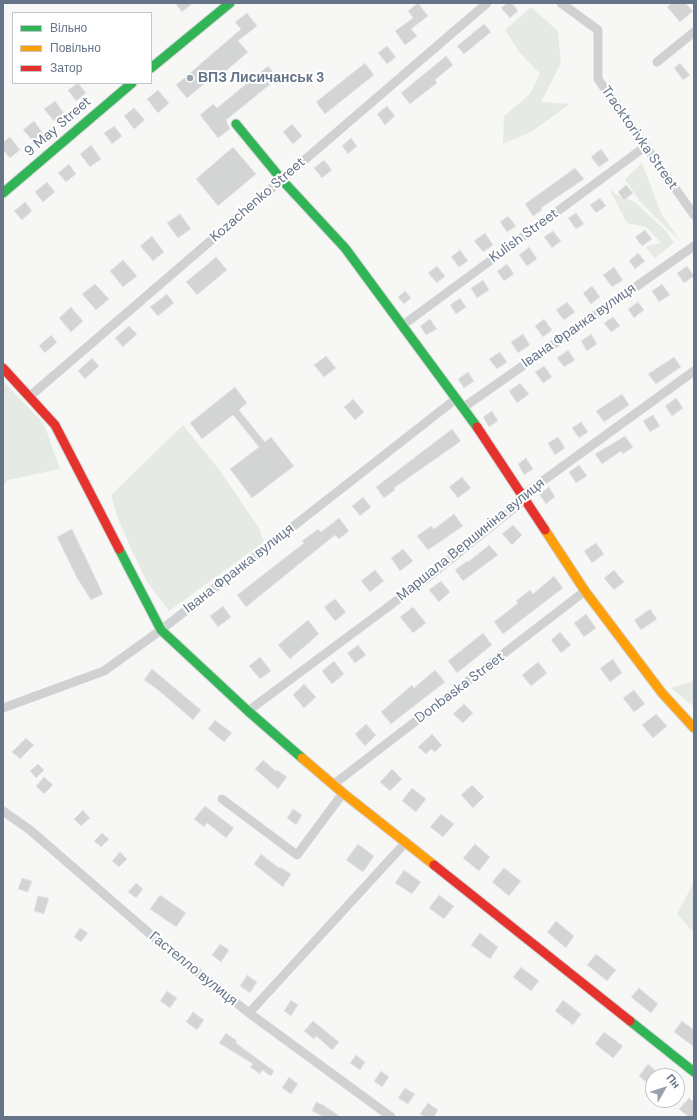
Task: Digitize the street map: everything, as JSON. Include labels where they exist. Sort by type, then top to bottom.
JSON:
[{"type":"main road","points":[[152,67],[230,3]]},
{"type":"main road","name":"9 May Street","points":[[3,193],[131,84]]},
{"type":"main road","points":[[236,124],[282,180],[345,248],[464,407],[586,592],[662,693],[694,728]]},
{"type":"main road","points":[[3,368],[55,425],[161,630],[248,711],[343,793],[694,1072]]},
{"type":"street","name":"Kozachenko Street","points":[[29,397],[487,3]]},
{"type":"street","name":"Tracktorivka Street","points":[[561,3],[598,30],[598,79],[694,215]]},
{"type":"street","points":[[657,62],[694,32]]},
{"type":"street","name":"Kulish Street","points":[[403,325],[646,146]]},
{"type":"street","name":"Івана Франка вулиця","points":[[464,407],[694,246]]},
{"type":"street","name":"Маршала Вершиніна вулиця","points":[[248,711],[427,578],[519,504],[522,496],[694,371]]},
{"type":"street","name":"Івана Франка вулиця","points":[[3,708],[104,671],[161,630],[457,398]]},
{"type":"street","name":"Donbaska Street","points":[[334,784],[586,592]]},
{"type":"street","points":[[222,799],[297,855],[343,793]]},
{"type":"street","name":"Гастелло вулиця","points":[[3,811],[30,830],[157,940],[249,1013],[391,1117]]},
{"type":"street","points":[[249,1013],[406,842]]},
{"type":"shaded area","points":[[531,7],[558,31],[561,63],[541,102],[570,104],[531,132],[503,144],[504,116],[530,94],[540,74],[520,53],[505,30]]},
{"type":"shaded area","points":[[642,163],[661,213],[680,241],[641,203],[625,179]]},
{"type":"shaded area","points":[[609,189],[617,195],[635,202],[667,232],[674,243],[655,258],[645,247],[661,243],[646,227],[627,223]]},
{"type":"shaded area","points":[[3,381],[44,424],[60,469],[8,480],[3,486]]},
{"type":"shaded area","points":[[183,425],[218,468],[259,528],[264,542],[169,611],[147,582],[117,516],[111,495]]},
{"type":"shaded area","points":[[694,681],[694,707],[671,688]]},
{"type":"shaded area","points":[[694,884],[694,933],[677,914]]},
{"type":"building","points":[[175,3],[193,3],[182,12]]},
{"type":"building","points":[[418,3],[428,16],[411,29],[417,36],[405,45],[395,31],[413,18],[408,11]]},
{"type":"building","points":[[507,3],[512,3],[518,11],[510,18],[501,8]]},
{"type":"building","points":[[672,3],[685,3],[693,11],[680,22],[667,7]]},
{"type":"building","points":[[247,13],[257,26],[238,41],[248,52],[212,83],[209,80],[187,98],[176,85],[241,29],[235,22]]},
{"type":"building","points":[[484,24],[491,32],[464,54],[457,46]]},
{"type":"building","points":[[387,46],[396,57],[387,64],[378,53]]},
{"type":"building","points":[[446,56],[453,65],[435,80],[437,83],[410,104],[401,93]]},
{"type":"building","points":[[365,63],[374,75],[325,114],[316,102]]},
{"type":"building","points":[[680,63],[690,75],[683,80],[674,68]]},
{"type":"building","points":[[268,66],[278,78],[226,120],[230,129],[218,138],[200,115],[213,104],[217,108]]},
{"type":"building","points":[[79,84],[86,93],[76,101],[68,90]]},
{"type":"building","points":[[158,90],[169,103],[158,113],[147,99]]},
{"type":"building","points":[[55,101],[64,113],[54,121],[44,109]]},
{"type":"building","points":[[387,106],[395,116],[385,125],[377,114]]},
{"type":"building","points":[[134,108],[145,120],[134,129],[124,116]]},
{"type":"building","points":[[34,121],[43,133],[33,141],[23,130]]},
{"type":"building","points":[[292,124],[302,136],[293,144],[283,132]]},
{"type":"building","points":[[114,126],[122,136],[112,144],[104,133]]},
{"type":"building","points":[[10,137],[20,150],[10,158],[3,150],[3,142]]},
{"type":"building","points":[[351,138],[357,146],[348,154],[342,146]]},
{"type":"building","points":[[91,145],[101,159],[90,167],[80,154]]},
{"type":"building","points":[[233,147],[256,174],[218,206],[196,179]]},
{"type":"building","points":[[601,149],[609,160],[599,167],[591,157]]},
{"type":"building","points":[[324,160],[332,170],[322,178],[314,168]]},
{"type":"building","points":[[69,164],[76,174],[66,182],[58,173]]},
{"type":"building","points":[[575,168],[584,179],[541,208],[542,210],[533,216],[525,204]]},
{"type":"building","points":[[47,182],[55,192],[43,202],[35,192]]},
{"type":"building","points":[[626,185],[633,193],[624,200],[618,192]]},
{"type":"building","points":[[600,198],[606,206],[596,213],[590,205]]},
{"type":"building","points":[[25,202],[31,209],[31,212],[22,220],[14,211]]},
{"type":"building","points":[[576,213],[584,224],[576,229],[568,218]]},
{"type":"building","points":[[180,214],[191,229],[178,238],[167,223]]},
{"type":"building","points":[[508,216],[516,226],[507,232],[500,222]]},
{"type":"building","points":[[645,230],[652,239],[642,246],[635,237]]},
{"type":"building","points":[[553,231],[561,241],[552,248],[544,237]]},
{"type":"building","points":[[485,233],[493,245],[483,252],[474,241]]},
{"type":"building","points":[[152,236],[164,252],[153,261],[140,246]]},
{"type":"building","points":[[529,247],[537,259],[527,266],[519,255]]},
{"type":"building","points":[[460,250],[468,261],[459,267],[451,257]]},
{"type":"building","points":[[638,253],[645,261],[635,269],[629,261]]},
{"type":"building","points":[[216,257],[227,270],[197,295],[186,282]]},
{"type":"building","points":[[123,260],[137,276],[123,287],[110,271]]},
{"type":"building","points":[[507,264],[514,274],[504,281],[497,271]]},
{"type":"building","points":[[437,266],[445,276],[437,283],[428,273]]},
{"type":"building","points":[[687,266],[694,276],[684,283],[677,273]]},
{"type":"building","points":[[614,267],[623,280],[612,287],[603,275]]},
{"type":"building","points":[[483,280],[489,290],[477,298],[471,288]]},
{"type":"building","points":[[95,284],[109,299],[96,310],[82,294]]},
{"type":"building","points":[[662,284],[670,295],[659,302],[652,291]]},
{"type":"building","points":[[592,286],[600,297],[591,304],[583,293]]},
{"type":"building","points":[[405,291],[411,298],[404,304],[398,297]]},
{"type":"building","points":[[167,294],[174,303],[158,316],[150,307]]},
{"type":"building","points":[[460,298],[466,307],[456,314],[450,305]]},
{"type":"building","points":[[567,302],[575,312],[564,320],[556,310]]},
{"type":"building","points":[[638,302],[644,310],[634,318],[628,309]]},
{"type":"building","points":[[71,307],[83,321],[71,332],[59,318]]},
{"type":"building","points":[[613,317],[620,326],[611,332],[604,323]]},
{"type":"building","points":[[430,319],[437,329],[426,335],[420,326]]},
{"type":"building","points":[[544,319],[552,330],[543,337],[535,326]]},
{"type":"building","points":[[129,326],[137,334],[123,347],[115,338]]},
{"type":"building","points":[[523,334],[530,345],[518,353],[511,342]]},
{"type":"building","points":[[591,334],[597,344],[587,351],[581,341]]},
{"type":"building","points":[[51,335],[57,342],[45,353],[39,346]]},
{"type":"building","points":[[568,350],[575,360],[564,367],[557,358]]},
{"type":"building","points":[[500,352],[507,362],[497,369],[489,359]]},
{"type":"building","points":[[326,356],[336,368],[324,377],[314,365]]},
{"type":"building","points":[[674,357],[681,367],[656,384],[648,374]]},
{"type":"building","points":[[92,358],[99,366],[85,379],[78,371]]},
{"type":"building","points":[[544,366],[552,377],[543,383],[535,372]]},
{"type":"building","points":[[468,372],[474,381],[464,388],[458,379]]},
{"type":"building","points":[[520,383],[529,394],[517,403],[509,391]]},
{"type":"building","points":[[235,387],[247,403],[239,410],[265,442],[271,437],[294,466],[252,498],[230,469],[259,447],[233,415],[202,439],[190,423]]},
{"type":"building","points":[[622,394],[629,405],[604,422],[596,411]]},
{"type":"building","points":[[676,398],[683,408],[672,416],[665,406]]},
{"type":"building","points":[[353,399],[364,412],[355,420],[344,407]]},
{"type":"building","points":[[492,411],[498,421],[489,427],[483,417]]},
{"type":"building","points":[[653,415],[660,426],[650,432],[643,421]]},
{"type":"building","points":[[581,422],[588,432],[579,438],[572,428]]},
{"type":"building","points":[[452,429],[461,441],[394,488],[395,490],[384,498],[376,487]]},
{"type":"building","points":[[625,436],[633,447],[623,454],[621,451],[602,464],[595,454]]},
{"type":"building","points":[[558,437],[565,448],[555,455],[548,443]]},
{"type":"building","points":[[526,458],[533,469],[524,475],[518,464]]},
{"type":"building","points":[[579,465],[587,476],[576,483],[569,472]]},
{"type":"building","points":[[462,477],[471,488],[458,498],[449,487]]},
{"type":"building","points":[[549,487],[555,497],[546,504],[539,494]]},
{"type":"building","points":[[363,497],[371,507],[360,516],[352,506]]},
{"type":"building","points":[[454,514],[463,526],[428,550],[417,536],[431,526],[434,529]]},
{"type":"building","points":[[339,518],[349,531],[339,539],[335,535],[246,607],[237,595],[304,543],[302,541],[318,529],[321,532]]},
{"type":"building","points":[[513,525],[522,535],[512,545],[502,534]]},
{"type":"building","points":[[72,529],[103,594],[91,600],[77,578],[57,537]]},
{"type":"building","points":[[596,543],[604,554],[592,563],[584,551]]},
{"type":"building","points":[[489,545],[498,555],[463,581],[455,570],[467,561],[468,562]]},
{"type":"building","points":[[403,549],[413,561],[400,571],[391,558]]},
{"type":"building","points":[[375,570],[384,581],[370,592],[361,581]]},
{"type":"building","points":[[614,570],[624,582],[614,590],[604,578]]},
{"type":"building","points":[[554,576],[563,588],[503,634],[494,622],[518,603],[516,601],[530,590],[533,594]]},
{"type":"building","points":[[441,581],[450,592],[439,602],[429,590]]},
{"type":"building","points":[[335,599],[346,612],[335,621],[324,607]]},
{"type":"building","points":[[223,606],[231,617],[218,627],[210,616]]},
{"type":"building","points":[[413,607],[426,623],[413,633],[400,617]]},
{"type":"building","points":[[650,609],[657,619],[641,630],[634,620]]},
{"type":"building","points":[[586,614],[596,628],[584,637],[574,623]]},
{"type":"building","points":[[308,620],[319,634],[290,659],[278,645]]},
{"type":"building","points":[[560,632],[571,645],[561,653],[551,640]]},
{"type":"building","points":[[483,633],[492,645],[457,673],[448,661]]},
{"type":"building","points":[[358,645],[366,655],[355,663],[347,653]]},
{"type":"building","points":[[260,657],[271,671],[260,679],[249,666]]},
{"type":"building","points":[[613,659],[622,673],[610,682],[600,668]]},
{"type":"building","points":[[334,661],[344,674],[332,684],[322,671]]},
{"type":"building","points":[[538,662],[547,673],[531,686],[522,675]]},
{"type":"building","points":[[152,669],[201,710],[193,720],[157,689],[144,680]]},
{"type":"building","points":[[435,670],[445,682],[391,724],[381,712],[412,685],[414,688]]},
{"type":"building","points":[[304,684],[316,697],[304,708],[293,695]]},
{"type":"building","points":[[634,690],[645,704],[634,712],[623,698]]},
{"type":"building","points":[[464,704],[473,713],[463,723],[453,714]]},
{"type":"building","points":[[656,714],[667,726],[653,738],[642,725]]},
{"type":"building","points":[[215,720],[232,733],[224,742],[208,729]]},
{"type":"building","points":[[366,724],[376,735],[365,746],[355,734]]},
{"type":"building","points":[[432,734],[442,745],[435,752],[431,749],[426,754],[418,747]]},
{"type":"building","points":[[26,738],[34,745],[20,759],[12,752]]},
{"type":"building","points":[[263,760],[276,771],[277,770],[287,777],[278,789],[255,769]]},
{"type":"building","points":[[38,764],[44,770],[36,778],[30,771]]},
{"type":"building","points":[[392,769],[402,779],[390,791],[380,782]]},
{"type":"building","points":[[44,777],[53,785],[44,794],[36,786]]},
{"type":"building","points":[[472,785],[484,797],[473,808],[461,795]]},
{"type":"building","points":[[412,788],[426,799],[416,812],[402,801]]},
{"type":"building","points":[[205,806],[234,828],[226,838],[207,823],[204,827],[194,819]]},
{"type":"building","points":[[293,809],[302,815],[296,825],[287,818]]},
{"type":"building","points":[[83,810],[90,818],[81,826],[74,819]]},
{"type":"building","points":[[441,814],[454,824],[443,837],[430,827]]},
{"type":"building","points":[[102,833],[109,839],[101,847],[94,841]]},
{"type":"building","points":[[358,844],[374,856],[363,872],[346,860]]},
{"type":"building","points":[[475,844],[490,857],[479,871],[463,858]]},
{"type":"building","points":[[120,852],[127,859],[119,867],[112,861]]},
{"type":"building","points":[[261,854],[279,868],[280,867],[291,874],[283,887],[254,864]]},
{"type":"building","points":[[504,868],[521,881],[509,896],[492,882]]},
{"type":"building","points":[[404,870],[421,882],[412,894],[395,883]]},
{"type":"building","points":[[22,878],[32,881],[28,892],[18,889]]},
{"type":"building","points":[[136,883],[143,889],[136,898],[128,892]]},
{"type":"building","points":[[160,895],[186,913],[176,927],[150,909]]},
{"type":"building","points":[[439,895],[454,906],[444,919],[429,908]]},
{"type":"building","points":[[38,896],[49,898],[44,914],[34,911]]},
{"type":"building","points":[[556,921],[574,936],[566,948],[547,932]]},
{"type":"building","points":[[80,928],[88,933],[81,942],[74,937]]},
{"type":"building","points":[[480,933],[498,947],[490,959],[471,945]]},
{"type":"building","points":[[220,944],[229,950],[221,962],[212,955]]},
{"type":"building","points":[[596,954],[616,970],[607,981],[587,965]]},
{"type":"building","points":[[521,967],[539,981],[531,991],[513,977]]},
{"type":"building","points":[[247,975],[257,982],[250,993],[240,986]]},
{"type":"building","points":[[639,988],[658,1004],[651,1013],[631,997]]},
{"type":"building","points":[[167,991],[177,998],[170,1008],[160,1001]]},
{"type":"building","points":[[291,1000],[298,1005],[291,1016],[284,1011]]},
{"type":"building","points":[[563,1000],[581,1014],[573,1025],[555,1011]]},
{"type":"building","points":[[193,1012],[204,1020],[197,1030],[186,1022]]},
{"type":"building","points":[[313,1021],[339,1042],[332,1050],[316,1036],[314,1039],[304,1031]]},
{"type":"building","points":[[682,1021],[694,1030],[694,1047],[674,1032]]},
{"type":"building","points":[[604,1032],[623,1046],[613,1058],[595,1044]]},
{"type":"building","points":[[226,1033],[237,1041],[236,1043],[274,1071],[271,1076],[262,1070],[260,1074],[250,1067],[253,1064],[219,1043]]},
{"type":"building","points":[[356,1055],[365,1062],[360,1070],[350,1063]]},
{"type":"building","points":[[648,1064],[653,1068],[645,1068]]},
{"type":"building","points":[[645,1068],[645,1081],[639,1076]]},
{"type":"building","points":[[381,1071],[389,1077],[382,1087],[374,1081]]},
{"type":"building","points":[[289,1077],[298,1084],[291,1094],[282,1088]]},
{"type":"building","points":[[405,1088],[415,1094],[408,1104],[398,1098]]},
{"type":"building","points":[[689,1098],[694,1102],[694,1117],[689,1117],[679,1109],[685,1108],[685,1102]]},
{"type":"building","points":[[316,1102],[341,1117],[324,1117],[312,1111]]},
{"type":"building","points":[[428,1103],[438,1110],[434,1117],[425,1117],[420,1114]]},
{"type":"traffic: fast","points":[[152,67],[230,3]]},
{"type":"traffic: fast","points":[[3,193],[131,84]]},
{"type":"traffic: fast","points":[[236,124],[282,180],[345,248],[477,427]]},
{"type":"traffic: fast","points":[[119,549],[161,630],[248,711],[302,758]]},
{"type":"traffic: fast","points":[[630,1021],[694,1072]]},
{"type":"traffic: slow","points":[[545,530],[585,591],[662,693],[694,728]]},
{"type":"traffic: slow","points":[[302,758],[343,793],[434,865]]},
{"type":"traffic: jam","points":[[3,368],[55,425],[119,549]]},
{"type":"traffic: jam","points":[[477,427],[545,530]]},
{"type":"traffic: jam","points":[[434,865],[630,1021]]},
{"type":"place","name":"ВПЗ Лисичанськ 3","points":[[190,78]]}]
